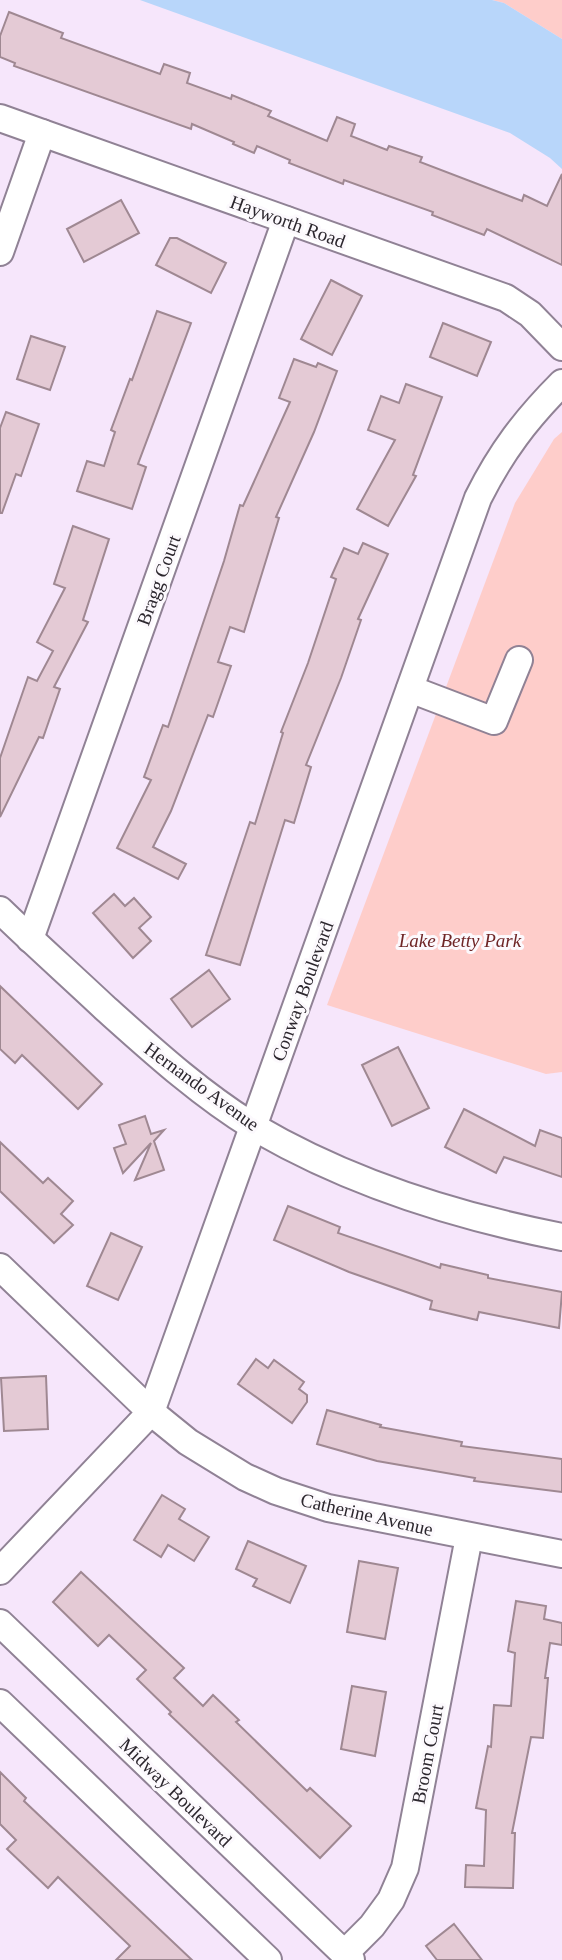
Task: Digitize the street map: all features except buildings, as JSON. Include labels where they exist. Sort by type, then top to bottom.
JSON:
[{"type":"street","name":"Hayworth Road","points":[[0,118],[506,298],[530,314],[562,347]]},
{"type":"street","points":[[0,252],[42,134]]},
{"type":"street","name":"Bragg Court","points":[[30,939],[286,220]]},
{"type":"street","name":"Conway Boulevard","points":[[0,1571],[151,1412],[478,498],[495,464],[516,432],[562,383]]},
{"type":"street","points":[[410,689],[494,721],[519,660]]},
{"type":"street","name":"Hernando Avenue","points":[[0,910],[155,1054],[254,1126],[338,1169],[424,1203],[480,1220],[562,1237]]},
{"type":"street","name":"Catherine Avenue","points":[[0,1268],[151,1412],[216,1461],[276,1491],[328,1508],[562,1554]]},
{"type":"street","name":"Broom Court","points":[[348,1957],[391,1900],[405,1868],[469,1537]]},
{"type":"street","name":"Midway Boulevard","points":[[0,1623],[348,1957]]},
{"type":"street","points":[[0,1703],[268,1960]]},
{"type":"green space","points":[[492,0],[562,0],[562,39],[504,3]]},
{"type":"green space","name":"Lake Betty Park","points":[[562,432],[562,1072],[546,1074],[327,1005],[515,503],[554,439]]},
{"type":"water","points":[[140,0],[492,0],[504,3],[562,39],[562,169],[550,158],[510,133]]}]
